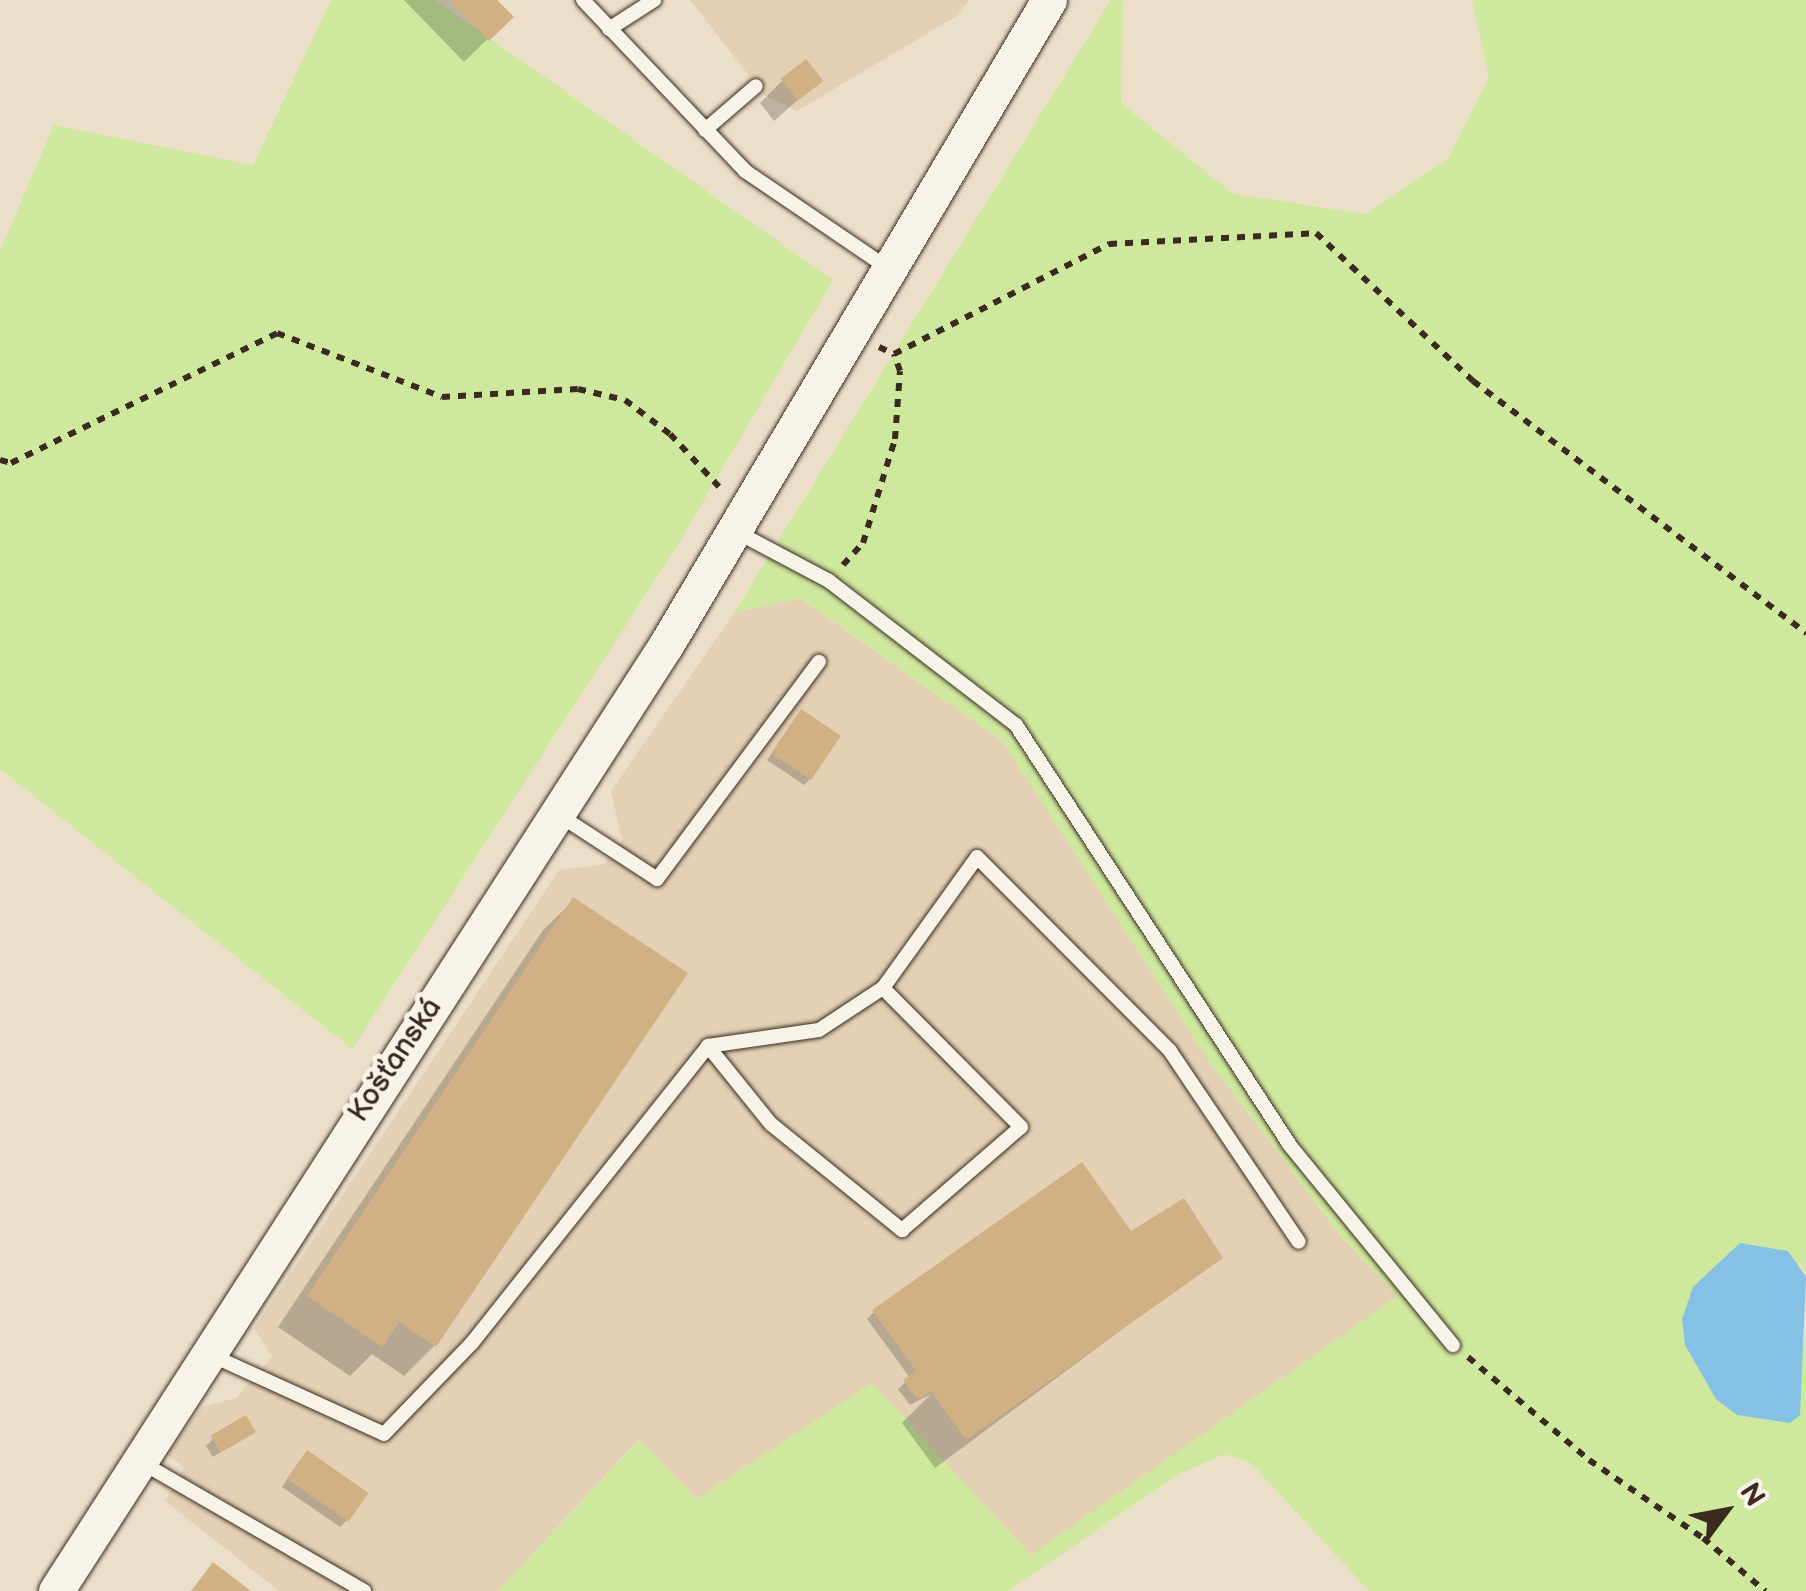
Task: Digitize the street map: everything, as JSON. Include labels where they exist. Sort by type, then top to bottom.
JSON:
[{"type":"street","name":"Košťanská","points":[[56,1591],[206,1352],[558,815],[742,520],[1050,0]]},
{"type":"lane","points":[[583,0],[745,171],[890,269]]},
{"type":"lane","points":[[609,29],[654,0]]},
{"type":"lane","points":[[705,130],[756,86]]},
{"type":"lane","points":[[742,520],[830,582],[1016,725],[1288,1143],[1453,1345]]},
{"type":"lane","points":[[558,815],[657,880],[820,662]]},
{"type":"lane","points":[[206,1352],[255,1380],[384,1434],[472,1343],[708,1046],[819,1030],[883,988],[977,857],[1170,1051],[1299,1242]]},
{"type":"lane","points":[[708,1046],[771,1124],[902,1230],[1020,1127],[883,988]]},
{"type":"lane","points":[[138,1460],[364,1591]]},
{"type":"path","points":[[894,354],[1109,244],[1316,232],[1473,381],[1806,633]]},
{"type":"path","points":[[0,460],[11,462],[277,333],[442,397],[578,389],[625,400],[650,416],[742,520]]},
{"type":"path","points":[[830,582],[863,543],[895,439],[900,371],[894,354],[852,334]]},
{"type":"path","points":[[1453,1345],[1589,1460],[1703,1538],[1765,1591]]},
{"type":"shaded area","points":[[690,0],[970,0],[955,17],[797,111],[764,95]]},
{"type":"shaded area","points":[[800,598],[1003,742],[1209,1061],[1342,1238],[1399,1296],[1031,1556],[872,1383],[697,1499],[638,1440],[498,1591],[279,1591],[165,1501],[184,1467],[167,1454],[202,1407],[236,1398],[272,1357],[254,1328],[559,870],[605,864],[622,840],[611,791],[734,613]]},
{"type":"green space","points":[[331,0],[435,0],[833,280],[677,546],[352,1049],[0,769],[0,251],[54,125],[253,165]]},
{"type":"green space","points":[[1111,0],[1123,0],[1121,103],[1233,194],[1366,214],[1448,158],[1489,77],[1472,0],[1806,0],[1806,1277],[1801,1262],[1737,1415],[1790,1423],[1806,1334],[1806,1591],[1369,1591],[1251,1463],[1224,1454],[1181,1473],[1007,1591],[498,1591],[639,1440],[697,1499],[872,1383],[1031,1555],[1398,1296],[1342,1238],[1209,1061],[1003,742],[801,598],[734,613]]},
{"type":"water","points":[[1740,1243],[1788,1251],[1806,1277],[1800,1415],[1790,1423],[1737,1415],[1716,1399],[1685,1345],[1682,1319],[1693,1287]]},
{"type":"building","points":[[449,0],[497,0],[514,17],[489,41]]},
{"type":"building","points":[[806,59],[823,81],[798,101],[781,79]]},
{"type":"building","points":[[801,709],[841,736],[811,780],[771,753]]},
{"type":"building","points":[[573,897],[688,973],[436,1347],[399,1322],[382,1347],[307,1296]]},
{"type":"building","points":[[1082,1162],[1131,1231],[1184,1198],[1223,1258],[966,1440],[931,1391],[918,1400],[903,1380],[916,1371],[872,1310]]},
{"type":"building","points":[[246,1415],[256,1432],[220,1453],[210,1436]]},
{"type":"building","points":[[307,1450],[368,1493],[348,1522],[287,1479]]},
{"type":"building","points":[[213,1562],[242,1584],[251,1591],[191,1591]]}]
